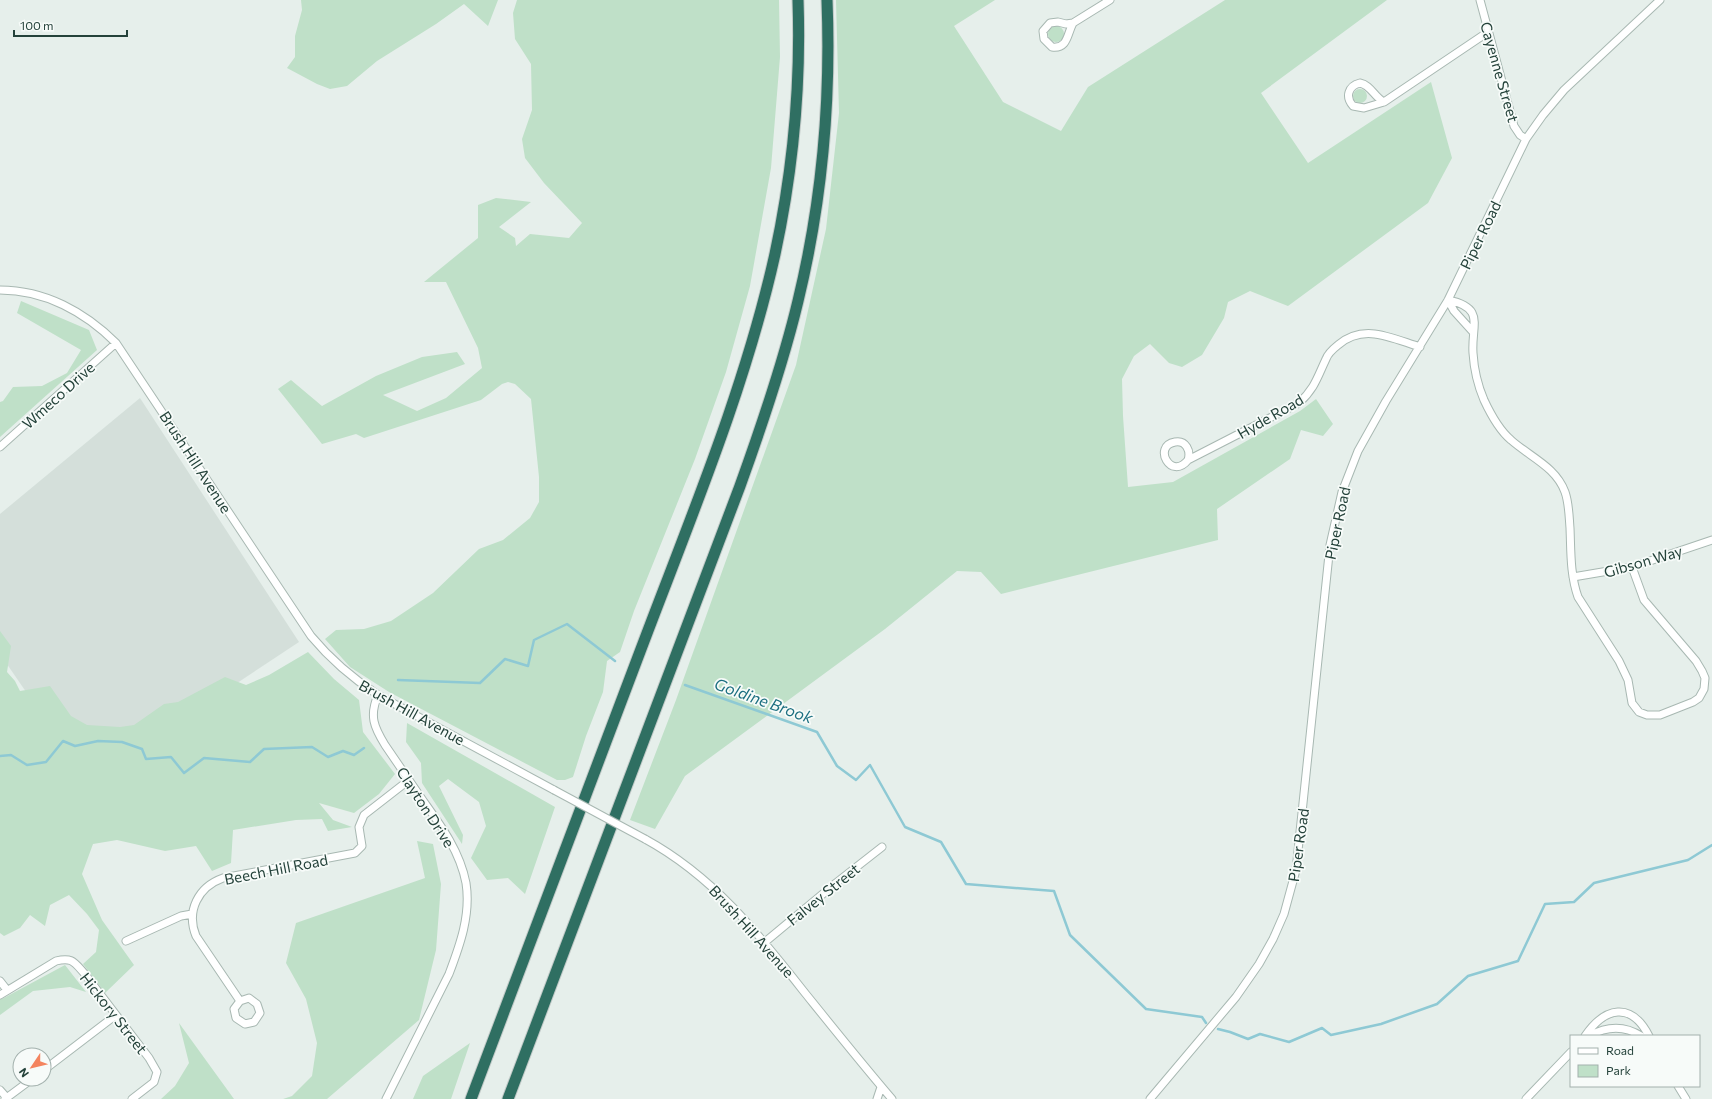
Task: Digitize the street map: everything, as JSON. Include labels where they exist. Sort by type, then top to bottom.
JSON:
[{"type":"highway","points":[[471,1099],[693,512],[730,409],[755,332],[780,232],[792,150],[798,62],[798,0]]},
{"type":"highway","points":[[508,1099],[740,486],[768,407],[782,361],[806,268],[815,220],[821,173],[828,82],[827,0]]},
{"type":"street","points":[[1073,23],[1063,45],[1052,47],[1046,42],[1043,35],[1047,25],[1054,22],[1066,24],[1073,23],[1110,0]]},
{"type":"street","name":"Cayenne Street","points":[[1480,0],[1514,126],[1520,135],[1526,139]]},
{"type":"street","name":"Piper Road","points":[[1150,1099],[1243,988],[1267,952],[1284,914],[1296,870],[1326,572],[1336,515],[1346,480],[1358,451],[1386,401],[1448,300],[1526,139],[1543,115],[1564,90],[1660,0]]},
{"type":"street","points":[[1384,102],[1375,97],[1370,88],[1364,84],[1360,83],[1353,86],[1348,92],[1351,103],[1357,107],[1369,107],[1384,102],[1488,32]]},
{"type":"street","name":"Brush Hill Avenue","points":[[0,290],[29,292],[65,305],[93,322],[116,343],[311,636],[328,656],[348,674],[378,695],[645,839],[678,859],[700,876],[726,899],[765,942],[892,1099]]},
{"type":"street","points":[[1448,300],[1454,311],[1473,332]]},
{"type":"street","points":[[1448,300],[1460,302],[1468,309],[1475,321],[1473,332],[1473,353],[1476,375],[1484,400],[1493,418],[1508,438],[1553,472],[1560,480],[1569,506],[1573,577],[1580,600],[1627,676],[1634,705],[1642,714],[1656,715],[1696,700],[1703,692],[1705,678],[1698,664],[1644,600],[1632,567]]},
{"type":"street","name":"Hyde Road","points":[[1188,460],[1299,403],[1313,389],[1326,357],[1347,337],[1361,333],[1377,334],[1420,347]]},
{"type":"street","name":"Wmeco Drive","points":[[0,447],[116,343]]},
{"type":"street","name":"Gibson Way","points":[[1573,577],[1632,567],[1712,540]]},
{"type":"street","name":"Clayton Drive","points":[[378,695],[374,706],[374,722],[385,745],[443,829],[454,849],[466,883],[466,912],[461,942],[449,974],[386,1099]]},
{"type":"street","name":"Beech Hill Road","points":[[240,1000],[199,943],[193,929],[192,914],[195,903],[200,894],[210,884],[219,880],[349,855],[357,852],[362,846],[359,829],[364,815],[409,780]]},
{"type":"street","name":"Falvey Street","points":[[765,942],[882,847]]},
{"type":"street","points":[[126,941],[181,916],[192,914]]},
{"type":"street","name":"Hickory Street","points":[[7,990],[51,964],[66,959],[73,962],[84,973],[149,1058],[157,1072],[154,1082],[132,1099]]},
{"type":"street","points":[[0,981],[7,990],[0,995]]},
{"type":"street","points":[[1586,1035],[1591,1027],[1603,1016],[1622,1013],[1629,1014],[1637,1018],[1648,1035]]},
{"type":"street","points":[[52,1064],[116,1015]]},
{"type":"street","points":[[1591,1035],[1615,1027],[1630,1030],[1639,1035]]},
{"type":"street","points":[[1526,1099],[1570,1053]]},
{"type":"street","points":[[0,1090],[6,1098],[21,1087]]},
{"type":"street","points":[[877,1099],[881,1087]]},
{"type":"street","points":[[1679,1087],[1686,1099]]},
{"type":"shaded area","points":[[140,398],[299,642],[88,782],[0,654],[0,514]]},
{"type":"green space","points":[[301,0],[498,0],[488,26],[464,4],[436,24],[377,61],[347,86],[330,89],[317,84],[287,68],[295,57],[295,36],[302,10]]},
{"type":"green space","points":[[517,0],[779,0],[780,57],[771,168],[750,286],[726,372],[695,459],[634,611],[620,652],[607,661],[603,692],[586,736],[573,777],[565,780],[557,780],[389,692],[350,667],[325,639],[336,630],[364,629],[391,621],[433,593],[479,549],[503,540],[530,518],[539,502],[539,477],[531,399],[515,384],[508,382],[502,384],[481,400],[364,438],[356,434],[322,444],[278,389],[291,380],[322,406],[376,376],[422,357],[457,352],[465,364],[383,395],[417,411],[446,398],[482,368],[478,348],[446,282],[424,282],[478,238],[478,205],[496,198],[531,202],[499,227],[515,238],[516,246],[530,234],[569,238],[582,223],[544,183],[525,158],[522,139],[532,110],[531,64],[515,39],[513,13]]},
{"type":"green space","points":[[836,0],[995,0],[954,26],[1003,102],[1061,131],[1088,87],[1225,0],[1387,0],[1261,93],[1308,163],[1431,82],[1452,158],[1428,203],[1288,306],[1250,291],[1228,302],[1224,318],[1202,355],[1182,367],[1169,363],[1150,344],[1134,356],[1122,379],[1128,487],[1173,482],[1300,411],[1316,399],[1333,424],[1323,436],[1301,430],[1290,459],[1217,509],[1218,540],[1001,594],[981,572],[957,571],[885,629],[685,776],[655,829],[630,820],[676,700],[796,365],[826,229],[839,113]]},
{"type":"green space","points":[[1053,26],[1059,26],[1064,31],[1062,40],[1059,42],[1053,42],[1048,37],[1048,31]]},
{"type":"green space","points":[[1360,89],[1365,91],[1367,96],[1365,101],[1360,103],[1355,101],[1353,96],[1355,91]]},
{"type":"green space","points":[[21,301],[89,330],[97,350],[0,437],[0,402],[3,401],[13,387],[42,386],[67,373],[81,350],[17,313]]},
{"type":"green space","points":[[0,631],[11,646],[7,672],[15,681],[20,691],[50,686],[71,716],[87,725],[120,727],[134,725],[164,704],[178,702],[225,677],[246,685],[269,675],[308,652],[334,679],[359,700],[363,732],[395,774],[379,794],[354,813],[319,803],[333,820],[352,827],[328,831],[322,819],[296,820],[233,830],[231,863],[212,871],[196,846],[165,851],[117,840],[93,844],[82,874],[102,920],[134,965],[105,993],[83,964],[96,952],[99,930],[87,914],[69,895],[50,905],[45,926],[30,915],[20,928],[4,936],[0,933]]},
{"type":"green space","points":[[407,723],[555,807],[525,894],[508,878],[487,880],[471,858],[486,826],[479,802],[448,779],[439,786],[463,835],[462,844],[422,783],[421,763],[406,742]]},
{"type":"green space","points":[[417,841],[433,844],[441,884],[436,950],[419,1020],[327,1099],[283,1099],[292,1096],[312,1076],[317,1043],[306,999],[286,963],[296,923],[425,878]]},
{"type":"green space","points":[[65,965],[86,992],[70,987],[33,991],[0,1015],[0,996],[2,999]]},
{"type":"green space","points":[[179,1023],[234,1099],[161,1099],[175,1086],[189,1063]]},
{"type":"green space","points":[[470,1043],[451,1099],[413,1099],[423,1076]]},
{"type":"waterway","name":"Goldine Brook","points":[[398,680],[480,683],[505,659],[528,666],[534,640],[567,624],[615,661]]},
{"type":"waterway","name":"Goldine Brook","points":[[685,685],[817,732],[837,766],[856,780],[870,765],[905,827],[941,842],[966,884],[1054,891],[1070,935],[1146,1009],[1202,1017],[1206,1023]]},
{"type":"waterway","name":"Goldine Brook","points":[[0,756],[11,755],[27,765],[46,762],[63,741],[75,746],[98,741],[122,742],[142,749],[146,759],[171,757],[184,773],[204,758],[250,762],[264,749],[312,747],[328,757],[343,751],[354,755],[364,748]]},
{"type":"waterway","name":"Goldine Brook","points":[[1218,1029],[1248,1039],[1260,1034],[1289,1042],[1322,1028],[1331,1035],[1381,1024],[1437,1004],[1468,976],[1518,961],[1545,904],[1574,902],[1594,883],[1688,860],[1712,845]]}]
